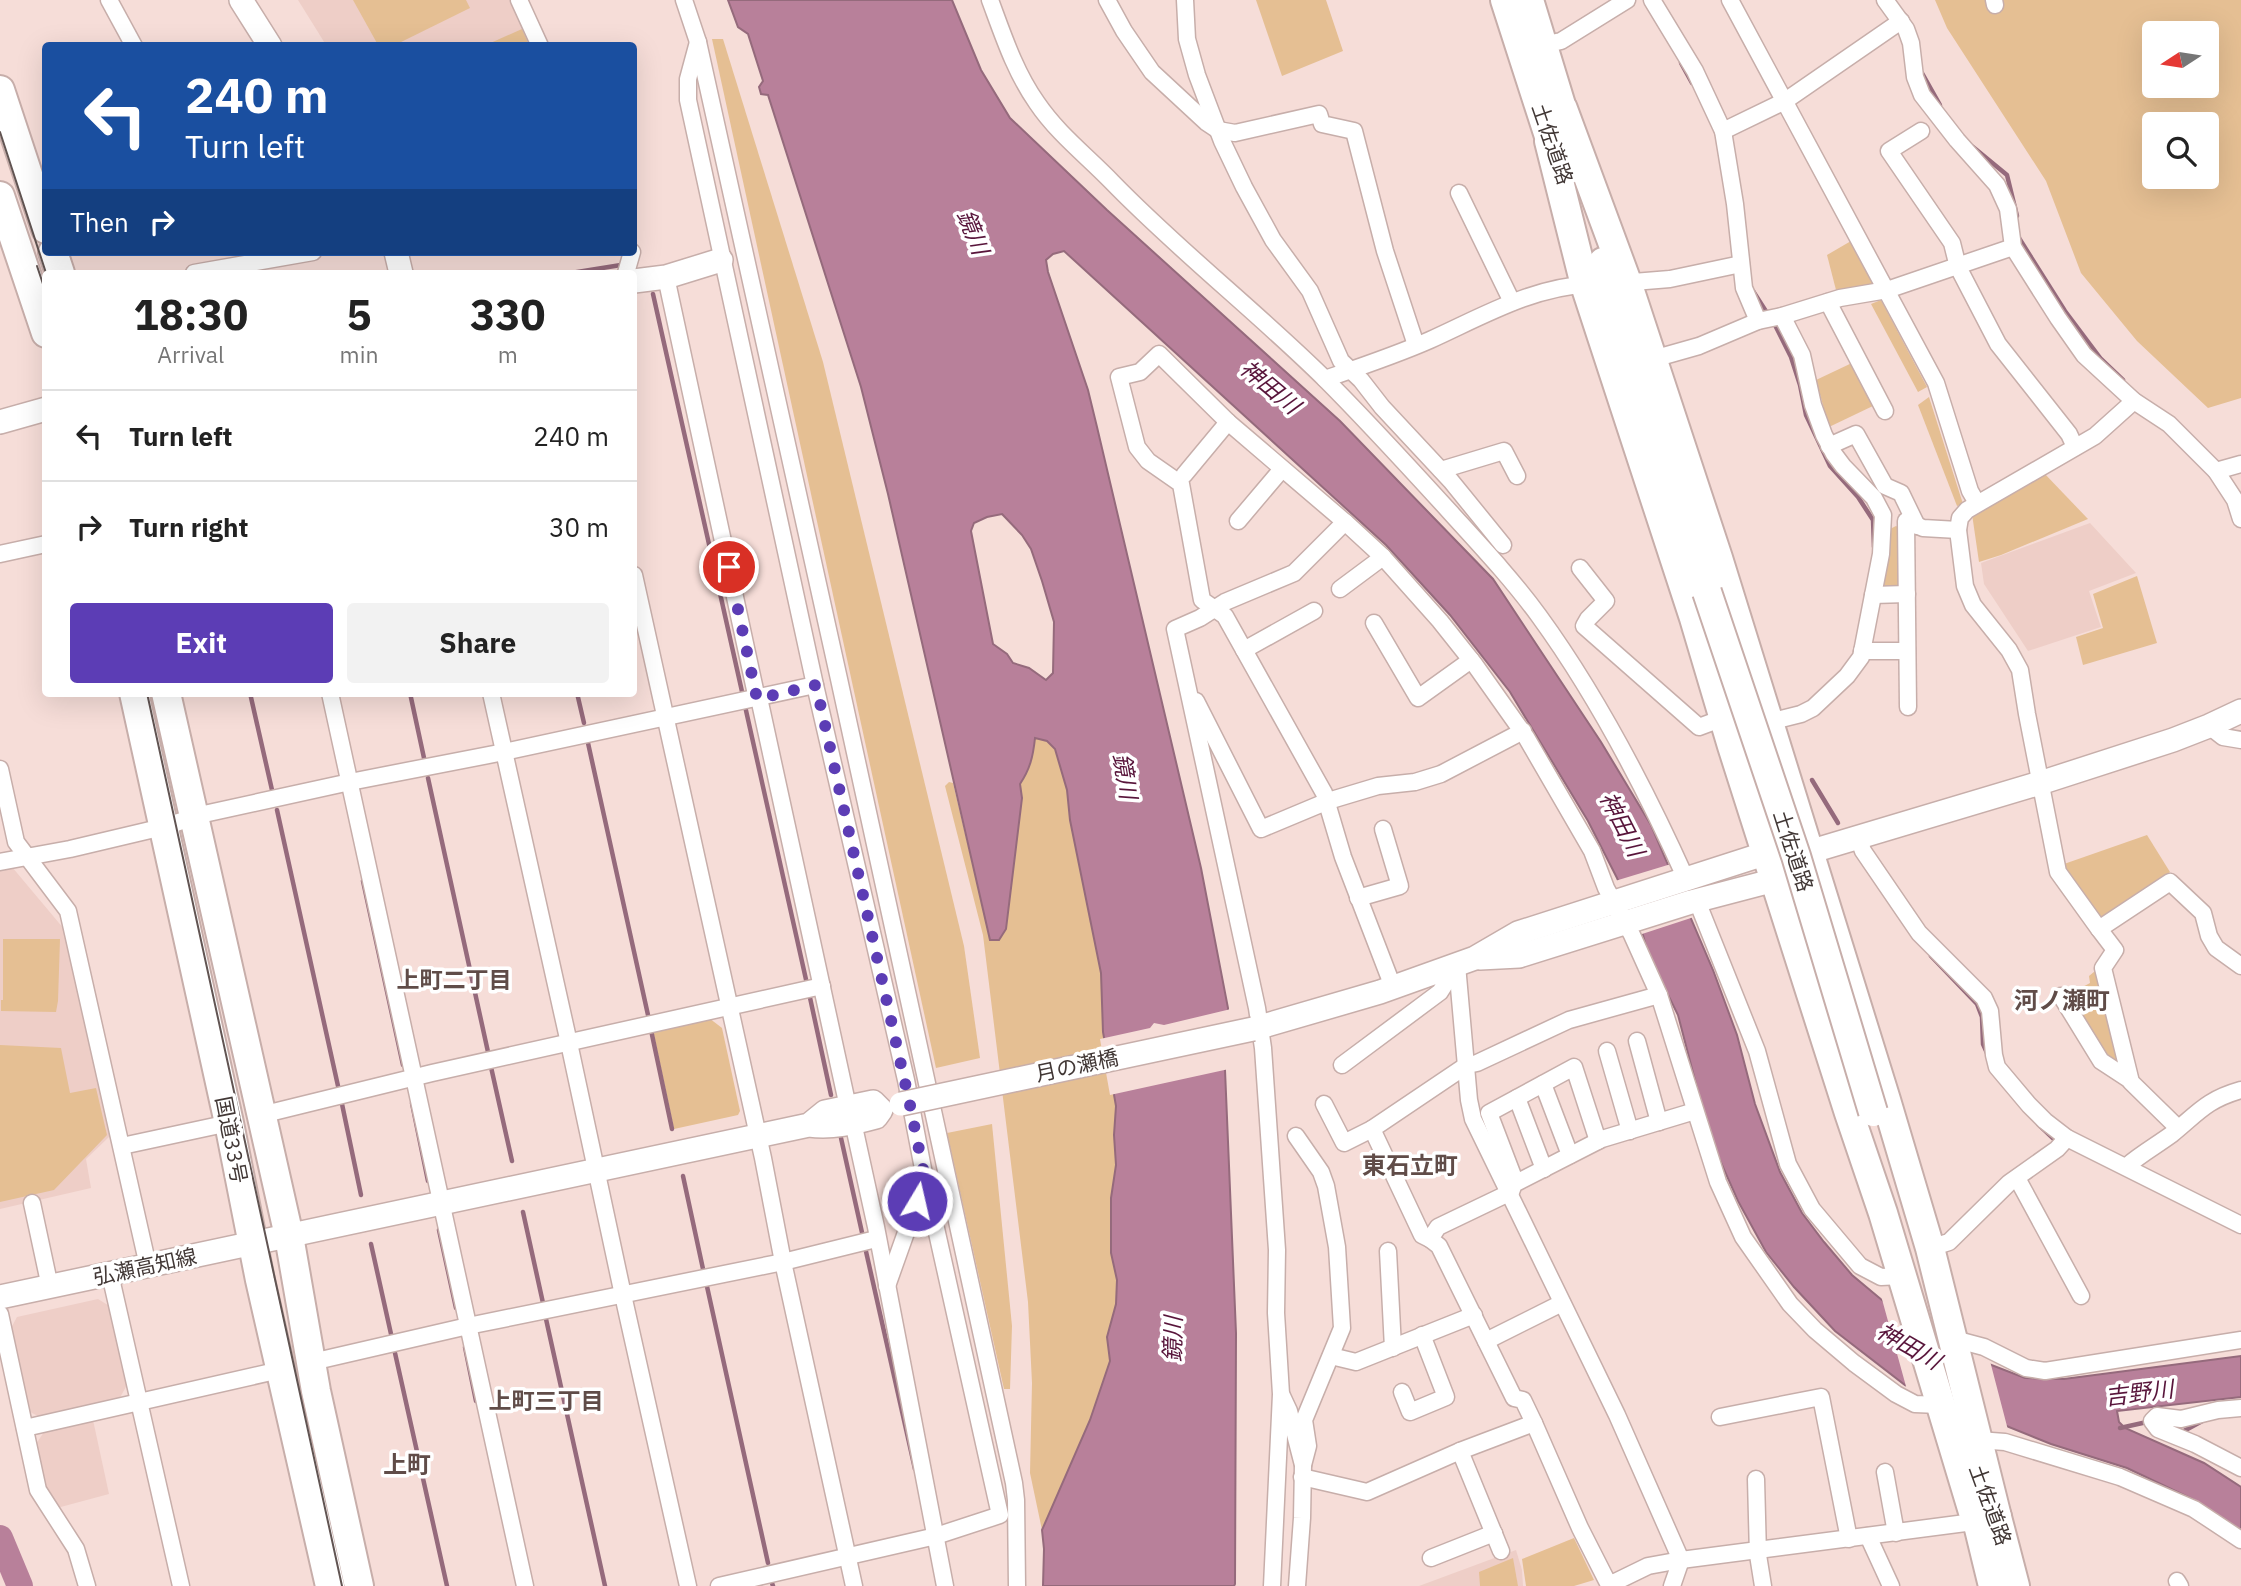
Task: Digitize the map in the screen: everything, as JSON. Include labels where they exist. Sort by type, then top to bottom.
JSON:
[{"type":"highway","name":"土佐道路","points":[[1506,0],[1549,141],[1591,255],[1606,283],[1796,856],[1873,1112],[1920,1309],[1987,1520],[2015,1586]]},
{"type":"highway","name":"土佐道路","points":[[1529,0],[1563,109],[1580,181],[1602,251],[1606,283]]},
{"type":"highway","points":[[0,90],[42,217]]},
{"type":"highway","points":[[0,196],[6,237],[42,323]]},
{"type":"highway","points":[[1606,283],[1653,359],[1733,606],[1930,1248],[1954,1341],[1953,1419]]},
{"type":"highway","points":[[1606,283],[1723,718],[1902,1276],[1920,1309]]},
{"type":"highway","name":"国道33号","points":[[135,697],[229,1123],[252,1244],[330,1586]]},
{"type":"highway","name":"国道33号","points":[[167,697],[289,1236],[312,1362],[359,1586]]},
{"type":"highway","name":"土佐道路","points":[[1987,1520],[1993,1586]]},
{"type":"street","points":[[110,0],[132,42]]},
{"type":"street","points":[[241,0],[267,42]]},
{"type":"street","points":[[519,0],[538,42]]},
{"type":"street","points":[[684,0],[698,42],[1014,1483],[1017,1586]]},
{"type":"street","points":[[990,0],[1013,60],[1036,103],[1050,120],[1120,192],[1325,379],[1486,552],[1539,616],[1588,689],[1622,748],[1689,891],[1757,1052],[1788,1164],[1812,1209],[1860,1266],[1881,1277],[1902,1276]]},
{"type":"street","points":[[1107,0],[1152,72],[1218,130],[1235,133],[1319,114],[1322,124],[1354,131],[1385,251],[1416,345]]},
{"type":"street","points":[[1185,0],[1188,38],[1197,75],[1218,130],[1258,214],[1273,240],[1310,291],[1341,360],[1441,470],[1503,545]]},
{"type":"street","points":[[1543,45],[1560,41],[1627,0]]},
{"type":"street","points":[[1652,0],[1695,71],[1723,131],[1735,204],[1744,288],[1802,355],[1813,405],[1829,446],[1843,466],[1874,498],[1883,515],[1881,554],[1862,651],[1847,676],[1812,708],[1801,714],[1769,722]]},
{"type":"street","points":[[1730,0],[1936,383],[1970,491],[1977,503]]},
{"type":"street","points":[[1885,0],[1901,21],[1912,43],[1915,77],[1922,95],[1997,185],[2008,209],[2013,247],[2057,318],[2084,355],[2134,401],[2169,424],[2216,471],[2235,500],[2241,519]]},
{"type":"street","points":[[1723,131],[1785,102],[1901,21]]},
{"type":"street","points":[[698,42],[688,79],[688,100],[721,260],[1000,1516],[936,1536],[719,1586]]},
{"type":"street","points":[[1921,131],[1889,151],[1952,243],[1958,267],[1998,344],[2069,434],[2075,447]]},
{"type":"street","points":[[1459,193],[1464,219],[1512,302]]},
{"type":"street","points":[[1653,359],[1699,346],[1770,319],[1828,302],[1887,290],[2013,247]]},
{"type":"street","points":[[206,270],[284,256]]},
{"type":"street","points":[[637,281],[666,277],[721,260]]},
{"type":"street","points":[[1325,379],[1416,345],[1512,302],[1549,290],[1670,279],[1741,264]]},
{"type":"street","points":[[666,277],[850,1115],[945,1586]]},
{"type":"street","points":[[1828,302],[1885,411]]},
{"type":"street","points":[[1393,987],[1343,857],[1328,801],[1225,616],[1202,600],[1181,484],[1148,461],[1137,447],[1119,377],[1140,372],[1159,354],[1228,422],[1383,557],[1440,621],[1523,731],[1592,851],[1606,888],[1623,911],[1659,995],[1689,1113],[1743,1237],[1790,1304],[1815,1330],[1886,1388],[1915,1404],[2005,1442],[2120,1476],[2194,1509],[2241,1540]]},
{"type":"street","points":[[2130,1080],[2103,968],[2115,950],[2058,872],[2020,670],[2009,650],[1973,605],[1965,586],[1958,530],[1960,518],[1977,503],[2095,436],[2134,401]]},
{"type":"street","points":[[0,422],[42,410]]},
{"type":"street","points":[[1184,475],[1228,422]]},
{"type":"street","points":[[1829,446],[1856,434],[1885,486],[1901,494],[1912,524],[1907,594],[1908,707]]},
{"type":"street","points":[[1441,470],[1504,451],[1517,476]]},
{"type":"street","points":[[2216,471],[2241,464]]},
{"type":"street","points":[[1238,521],[1282,469]]},
{"type":"street","points":[[1883,515],[1923,528],[1958,530]]},
{"type":"street","points":[[1272,1586],[1281,1394],[1276,1312],[1277,1250],[1257,1028],[1175,629],[1225,603],[1294,573],[1345,522]]},
{"type":"street","points":[[0,554],[42,545]]},
{"type":"street","points":[[1340,589],[1383,557]]},
{"type":"street","points":[[1580,568],[1606,601],[1584,626],[1699,727],[1723,718]]},
{"type":"street","points":[[637,589],[854,1586]]},
{"type":"street","points":[[1873,595],[1907,594]]},
{"type":"street","points":[[1694,618],[1733,606]]},
{"type":"street","points":[[1244,650],[1314,611]]},
{"type":"street","points":[[1374,623],[1419,698],[1471,660]]},
{"type":"street","points":[[1862,651],[1907,651]]},
{"type":"street","points":[[0,862],[163,827],[194,817],[350,782],[816,685]]},
{"type":"street","points":[[1188,687],[1261,828],[1328,801],[1378,786],[1415,782],[1441,774],[1523,731]]},
{"type":"street","points":[[331,697],[525,1586]]},
{"type":"street","points":[[492,697],[688,1586]]},
{"type":"street","points":[[1689,891],[1767,853],[1809,852],[2040,783],[2209,726],[2241,711]]},
{"type":"street","points":[[2209,726],[2223,737],[2241,740]]},
{"type":"street","points":[[0,769],[16,842],[68,911],[148,1266]]},
{"type":"street","points":[[1358,898],[1400,886],[1382,829]]},
{"type":"street","points":[[1858,837],[1863,851],[1919,933],[1983,998],[1990,1012],[1997,1067],[2062,1143],[2127,1167],[2241,1225]]},
{"type":"street","points":[[1689,891],[1775,880],[1809,852]]},
{"type":"street","points":[[2099,929],[2171,881],[2203,913],[2209,936],[2216,948],[2241,966]]},
{"type":"street","name":"月の瀬橋","points":[[850,1115],[873,1102],[891,1107],[1257,1028],[1393,987],[1466,961],[1518,933],[1623,911],[1689,891]]},
{"type":"street","points":[[1466,961],[1467,1065],[1471,1110],[1473,1119],[1513,1188]]},
{"type":"street","points":[[1342,1065],[1440,992],[1466,961]]},
{"type":"street","points":[[261,1115],[821,986]]},
{"type":"street","points":[[1324,1104],[1337,1145],[1344,1143],[1372,1129],[1467,1065],[1477,1063],[1569,1020],[1659,995]]},
{"type":"street","points":[[2061,996],[2101,1061],[2130,1080],[2178,1128]]},
{"type":"street","points":[[1637,1041],[1659,1122]]},
{"type":"street","points":[[1607,1051],[1630,1131]]},
{"type":"street","points":[[1598,1141],[1574,1067],[1489,1113],[1513,1188],[1562,1303],[1633,1449],[1681,1560],[1672,1586]]},
{"type":"street","points":[[1543,1084],[1570,1155]]},
{"type":"street","points":[[2127,1167],[2141,1153],[2178,1128],[2208,1102],[2241,1090]]},
{"type":"street","points":[[1517,1098],[1544,1169]]},
{"type":"street","name":"弘瀬高知線","points":[[0,1297],[809,1125],[825,1112],[850,1115]]},
{"type":"street","points":[[1430,1238],[1438,1227],[1598,1141],[1689,1113]]},
{"type":"street","points":[[122,1146],[229,1123]]},
{"type":"street","points":[[1372,1129],[1422,1235],[1439,1246],[1514,1398],[1523,1401],[1580,1528],[1609,1585],[1648,1566],[1681,1560],[1987,1520]]},
{"type":"street","points":[[1296,1136],[1324,1179],[1337,1247],[1342,1328],[1304,1420],[1308,1446],[1302,1471]]},
{"type":"street","points":[[1930,1248],[1949,1242],[2017,1178],[2062,1143]]},
{"type":"street","points":[[2017,1178],[2081,1296]]},
{"type":"street","points":[[886,1287],[925,1179]]},
{"type":"street","points":[[32,1203],[50,1287]]},
{"type":"street","points":[[312,1362],[468,1326],[783,1262],[876,1239]]},
{"type":"street","points":[[1388,1251],[1393,1348]]},
{"type":"street","points":[[110,1274],[181,1586]]},
{"type":"street","points":[[1486,1341],[1562,1303]]},
{"type":"street","points":[[0,1314],[38,1490],[76,1549],[87,1586]]},
{"type":"street","points":[[1331,1356],[1356,1362],[1474,1315]]},
{"type":"street","points":[[1402,1392],[1412,1417],[1447,1397],[1422,1335]]},
{"type":"street","points":[[1954,1341],[1984,1347],[2026,1368],[2045,1371],[2241,1340]]},
{"type":"street","points":[[25,1428],[280,1370]]},
{"type":"street","points":[[1281,1394],[1289,1411],[1302,1471],[1303,1518],[1297,1586]]},
{"type":"street","points":[[1720,1418],[1821,1397],[1849,1539]]},
{"type":"street","points":[[2239,1464],[2158,1429],[2152,1421],[2157,1416],[2181,1419],[2218,1410],[2241,1408]]},
{"type":"street","points":[[1302,1471],[1367,1492],[1460,1451],[1534,1423]]},
{"type":"street","points":[[1460,1451],[1497,1530],[1501,1551]]},
{"type":"street","points":[[1885,1472],[1896,1533]]},
{"type":"street","points":[[1756,1479],[1763,1586]]},
{"type":"street","points":[[1432,1558],[1497,1530]]},
{"type":"street","points":[[1868,1536],[1891,1586]]},
{"type":"shaded area","points":[[298,0],[512,0],[533,42],[324,42]]},
{"type":"shaded area","points":[[353,0],[466,0],[470,8],[401,42],[376,42]]},
{"type":"shaded area","points":[[1256,0],[1326,0],[1343,51],[1282,76]]},
{"type":"shaded area","points":[[1935,0],[2241,0],[2241,398],[2208,408],[2137,341],[2081,273],[2046,181],[1947,28]]},
{"type":"shaded area","points":[[522,29],[528,42],[493,42]]},
{"type":"shaded area","points":[[712,39],[723,39],[823,362],[964,946],[980,1058],[936,1068]]},
{"type":"shaded area","points":[[1851,241],[1875,282],[1836,290],[1827,255]]},
{"type":"shaded area","points":[[1881,300],[1927,387],[1918,392],[1871,304]]},
{"type":"shaded area","points":[[1854,362],[1875,405],[1829,427],[1816,380]]},
{"type":"shaded area","points":[[1929,397],[1963,504],[1957,506],[1918,405]]},
{"type":"shaded area","points":[[2043,472],[2088,519],[1979,562],[1972,514]]},
{"type":"shaded area","points":[[2090,523],[2136,573],[2089,591],[2101,627],[2028,651],[1984,584],[1981,563]]},
{"type":"shaded area","points":[[1896,526],[1902,589],[1883,588],[1889,545],[1888,530]]},
{"type":"shaded area","points":[[2137,576],[2157,643],[2083,665],[2076,637],[2103,628],[2093,594]]},
{"type":"shaded area","points":[[1034,738],[1047,741],[1055,749],[1067,790],[1070,820],[1101,973],[1103,1032],[1116,1106],[1111,1252],[1117,1280],[1116,1304],[1107,1337],[1110,1361],[1090,1420],[1042,1530],[1030,1473],[1032,1383],[1028,1302],[983,935],[945,786],[949,782],[953,783],[990,939],[999,939],[1006,929],[1022,798],[1020,784],[1031,762]]},
{"type":"shaded area","points":[[2147,835],[2170,872],[2099,921],[2064,873],[2064,864]]},
{"type":"shaded area","points":[[12,867],[64,929],[110,1136],[86,1159],[91,1188],[0,1209],[0,870]]},
{"type":"shaded area","points":[[3,939],[60,939],[56,1012],[1,1011]]},
{"type":"shaded area","points":[[2100,967],[2122,1064],[2106,1055],[2098,1046],[2066,996],[2090,983],[2089,976]]},
{"type":"shaded area","points":[[709,1018],[722,1028],[740,1111],[738,1115],[674,1129],[653,1030]]},
{"type":"shaded area","points":[[0,1045],[61,1048],[70,1093],[96,1088],[107,1135],[54,1190],[0,1202]]},
{"type":"shaded area","points":[[992,1124],[1012,1326],[1010,1389],[1004,1389],[947,1133]]},
{"type":"shaded area","points":[[98,1299],[111,1307],[127,1385],[118,1401],[42,1418],[26,1410],[11,1328],[17,1317]]},
{"type":"shaded area","points":[[93,1420],[109,1494],[57,1508],[43,1487],[34,1447],[44,1432]]},
{"type":"shaded area","points":[[1574,1538],[1594,1580],[1574,1586],[1526,1586],[1522,1559]]},
{"type":"shaded area","points":[[1516,1550],[1523,1586],[1419,1586]]},
{"type":"shaded area","points":[[1513,1558],[1518,1586],[1480,1586],[1479,1572]]},
{"type":"water","points":[[728,0],[952,0],[981,70],[1010,118],[1107,210],[1340,421],[1493,579],[1601,742],[1651,825],[1713,970],[1737,1035],[1755,1104],[1780,1172],[1802,1213],[1824,1242],[1852,1275],[1895,1311],[1945,1347],[2025,1378],[2064,1379],[2241,1356],[2241,1397],[2117,1411],[2119,1422],[2125,1428],[2204,1463],[2241,1487],[2241,1530],[2192,1499],[2127,1468],[2051,1444],[1905,1385],[1835,1331],[1794,1287],[1766,1252],[1738,1201],[1710,1138],[1678,1015],[1648,954],[1643,935],[1617,878],[1588,821],[1510,692],[1450,615],[1386,545],[1064,251],[1053,254],[1046,260],[1048,272],[1088,390],[1201,868],[1228,1008],[1225,1070],[1236,1333],[1235,1584],[1043,1586],[1042,1530],[1090,1420],[1110,1361],[1107,1337],[1116,1304],[1117,1280],[1111,1253],[1116,1106],[1103,1032],[1101,973],[1070,820],[1067,790],[1055,749],[1047,741],[1035,738],[1030,762],[1020,784],[1022,798],[1006,929],[999,940],[990,940],[861,387],[768,95],[761,94],[759,87],[763,81],[748,34],[738,27]],"holes":[[[1002,514],[1031,549],[1054,622],[1053,673],[1046,680],[1029,668],[1013,663],[1007,654],[993,644],[971,531],[974,523]]]},
{"type":"pier","points":[[1671,864],[1694,917],[1639,935],[1615,881]]},
{"type":"pier","points":[[1231,1009],[1229,1069],[1110,1095],[1100,1039],[1150,1028],[1154,1023],[1164,1025]]},
{"type":"pier","points":[[1880,1292],[1933,1338],[1990,1361],[2008,1430],[1907,1390]]},
{"type":"waterway","points":[[1681,63],[1692,83]]},
{"type":"waterway","points":[[1922,73],[1940,105]]},
{"type":"waterway","points":[[1973,147],[2007,175],[2017,216]]},
{"type":"waterway","points":[[2019,238],[2065,311],[2101,359],[2123,380]]},
{"type":"waterway","points":[[590,270],[621,265]]},
{"type":"waterway","points":[[1753,291],[1769,316]]},
{"type":"waterway","points":[[653,294],[743,696]]},
{"type":"waterway","points":[[1774,323],[1791,357],[1806,415],[1830,466],[1858,497],[1873,520],[1874,547]]},
{"type":"waterway","points":[[251,697],[272,790]]},
{"type":"waterway","points":[[411,697],[424,758]]},
{"type":"waterway","points":[[578,697],[584,723]]},
{"type":"waterway","points":[[745,706],[807,984]]},
{"type":"waterway","points":[[588,743],[648,1015]]},
{"type":"waterway","points":[[428,778],[488,1052]]},
{"type":"waterway","points":[[1812,780],[1838,823]]},
{"type":"waterway","points":[[277,810],[338,1086]]},
{"type":"waterway","points":[[363,881],[403,1065]]},
{"type":"waterway","points":[[1931,956],[1977,1004],[1982,1017],[1983,1044],[1987,1053]]},
{"type":"waterway","points":[[809,993],[831,1095]]},
{"type":"waterway","points":[[651,1030],[672,1129]]},
{"type":"waterway","points":[[491,1067],[512,1161]]},
{"type":"waterway","points":[[412,1103],[428,1181]]},
{"type":"waterway","points":[[342,1104],[361,1195]]},
{"type":"waterway","points":[[2038,1124],[2057,1142]]},
{"type":"waterway","points":[[841,1138],[863,1237]]},
{"type":"waterway","points":[[683,1176],[703,1269]]},
{"type":"waterway","points":[[523,1212],[543,1303]]},
{"type":"waterway","points":[[439,1230],[456,1308]]},
{"type":"waterway","points":[[371,1244],[391,1334]]},
{"type":"waterway","points":[[865,1247],[915,1469]]},
{"type":"waterway","points":[[706,1282],[768,1563]]},
{"type":"waterway","points":[[546,1319],[605,1586]]},
{"type":"waterway","points":[[465,1347],[476,1401]]},
{"type":"waterway","points":[[395,1353],[447,1586]]},
{"type":"waterway","points":[[2182,1432],[2206,1419]]},
{"type":"waterway","points":[[2120,1428],[2147,1422]]},
{"type":"waterway","points":[[0,1538],[20,1586]]},
{"type":"tram line","points":[[0,132],[45,270]]},
{"type":"tram line","points":[[37,266],[42,281]]},
{"type":"tram line","points":[[148,697],[342,1586]]},
{"type":"district","name":"上町二丁目","points":[[454,980]]},
{"type":"district","name":"河ノ瀬町","points":[[2062,1001]]},
{"type":"district","name":"東石立町","points":[[1410,1166]]},
{"type":"district","name":"上町三丁目","points":[[546,1401]]},
{"type":"district","name":"上町","points":[[407,1465]]},
{"type":"route","points":[[729,567],[757,699],[816,685],[894,1028],[925,1179],[917,1201]]},
{"type":"water label","name":"鏡川","points":[[973,232]]},
{"type":"water label","name":"神田川","points":[[1270,387]]},
{"type":"water label","name":"鏡川","points":[[1125,776]]},
{"type":"water label","name":"神田川","points":[[1622,824]]},
{"type":"water label","name":"鏡川","points":[[1173,1339]]},
{"type":"water label","name":"神田川","points":[[1909,1346]]},
{"type":"water label","name":"吉野川","points":[[2139,1393]]}]
